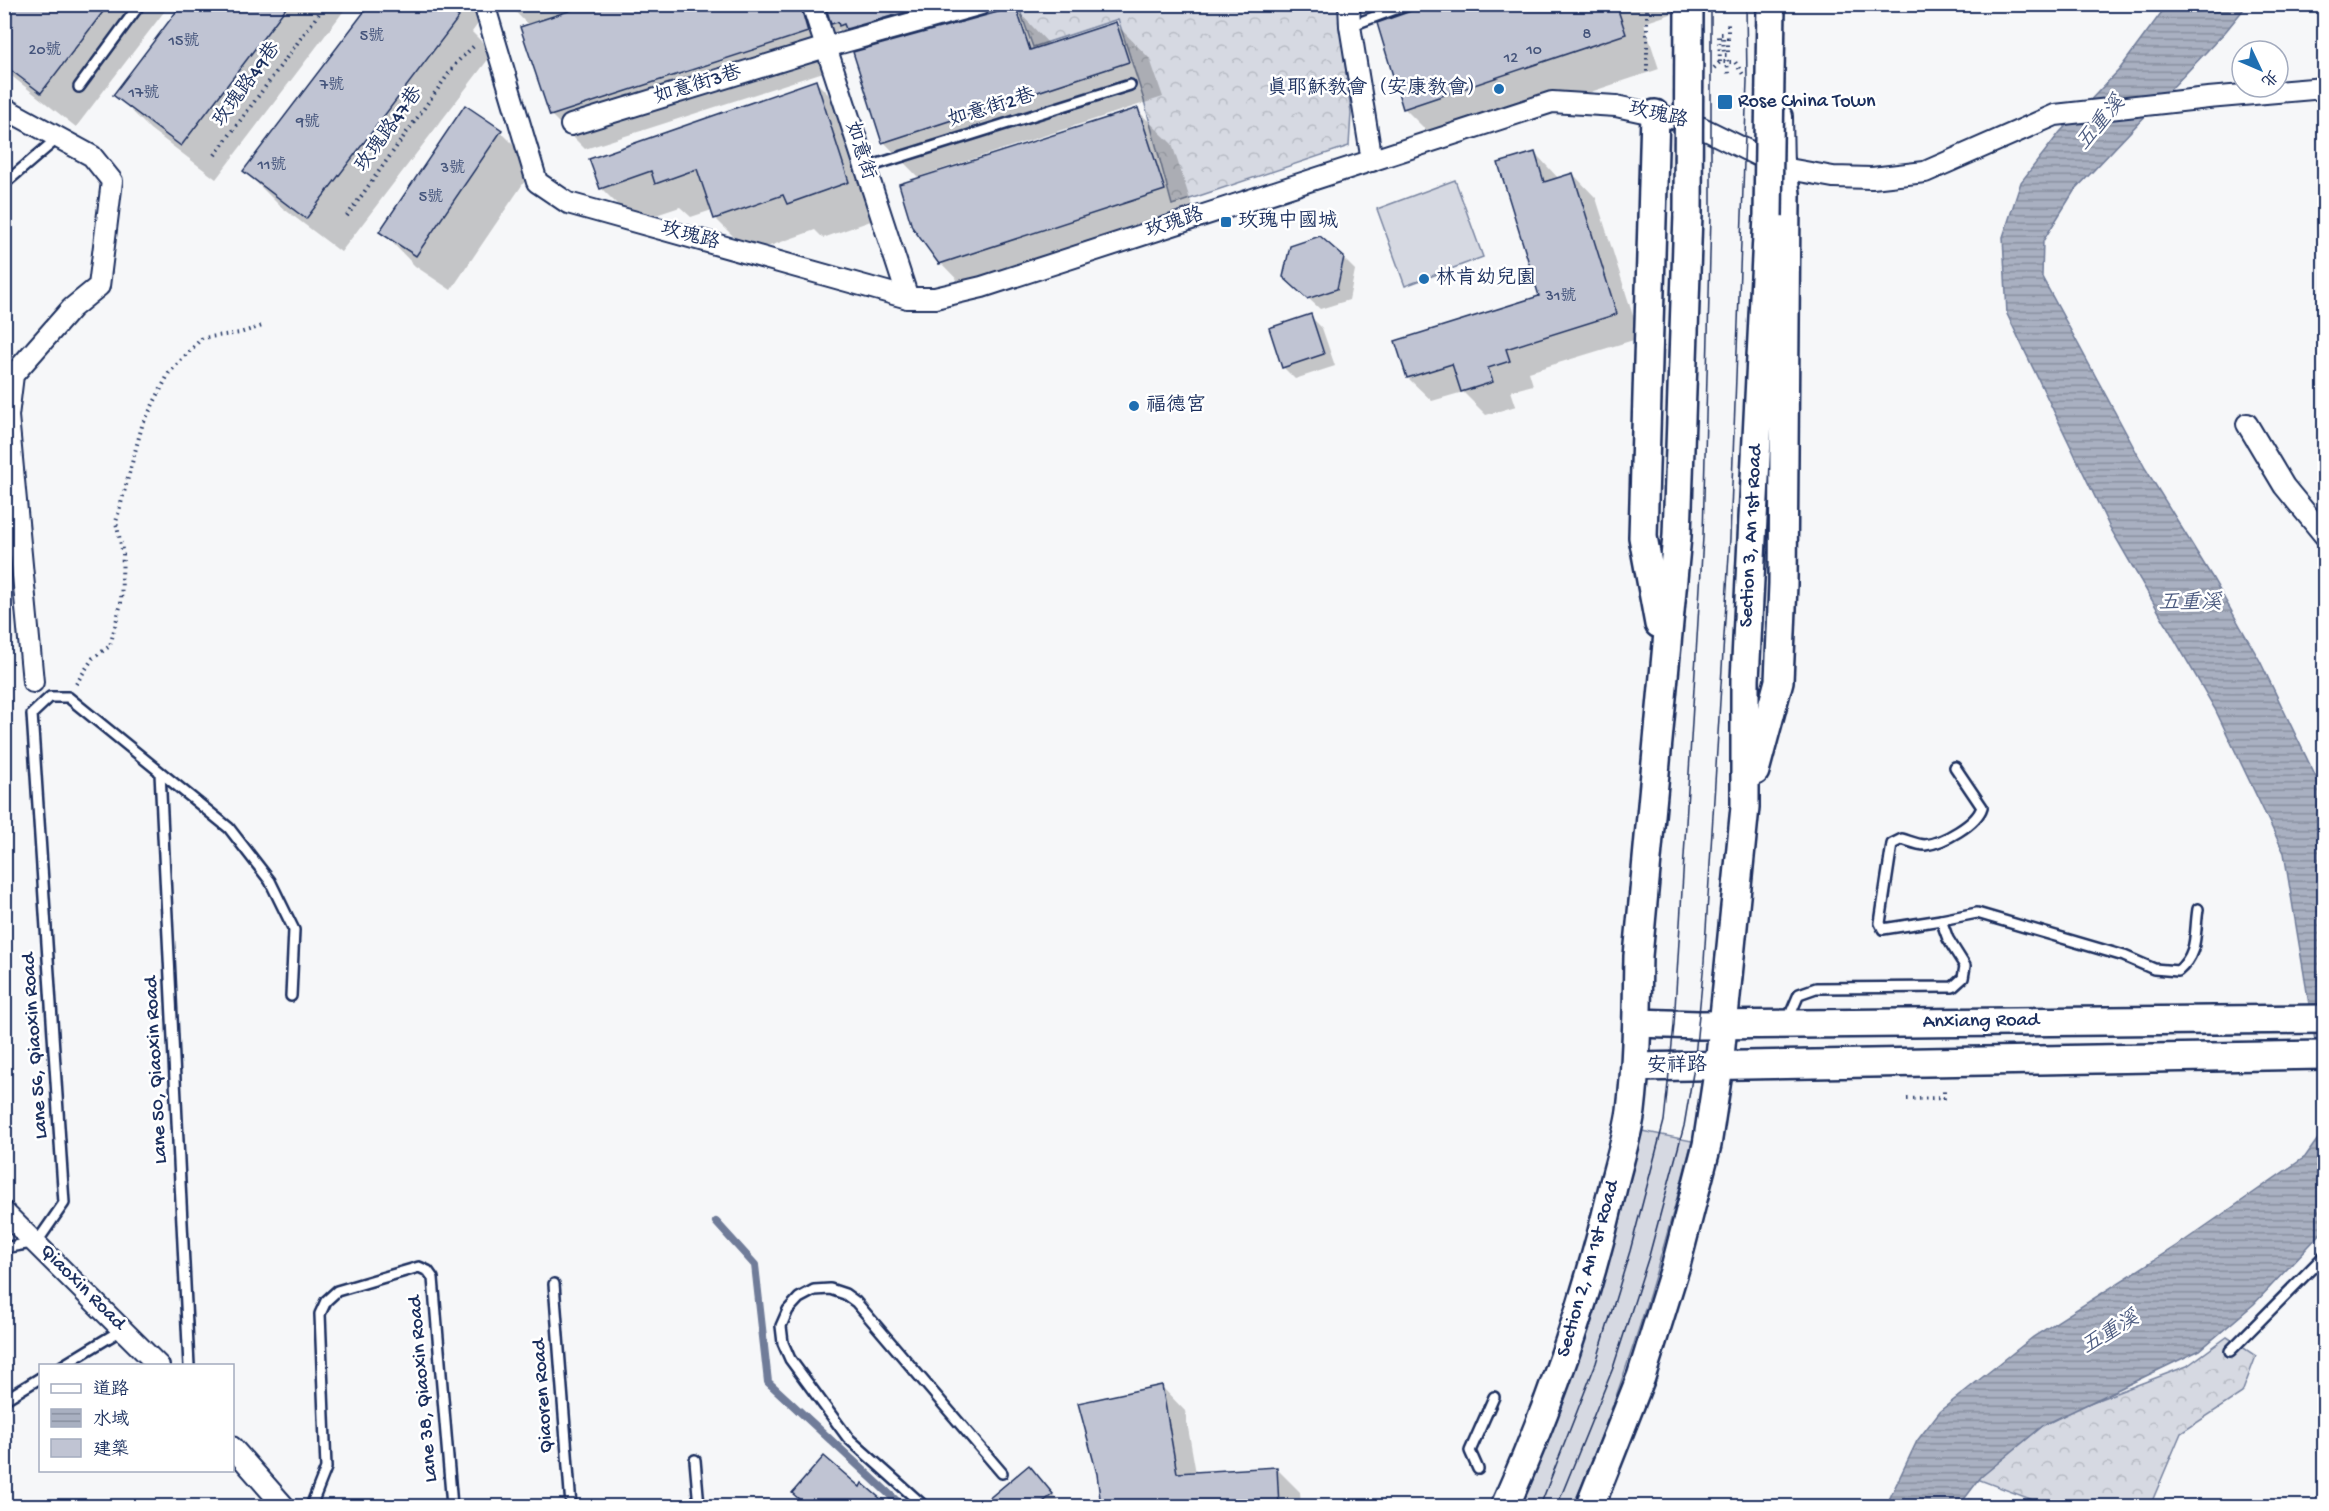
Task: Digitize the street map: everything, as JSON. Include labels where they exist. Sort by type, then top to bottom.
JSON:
[{"type":"street","name":"玫瑰路","points":[[484,4],[537,182],[568,203],[908,298],[935,298],[982,287],[1552,102],[1616,106],[1690,122],[1783,168],[1842,177],[1872,178],[1925,172],[2055,116],[2208,98],[2325,88]]},
{"type":"street","name":"如意街","points":[[812,4],[908,298]]},
{"type":"street","name":"如意街3巷","points":[[571,125],[826,47],[981,4]]},
{"type":"street","points":[[1349,4],[1350,26],[1372,161]]},
{"type":"street","points":[[1637,1023],[1638,956],[1677,536],[1688,214],[1689,4]]},
{"type":"street","name":"Section 3, An 1st Road","points":[[1719,1066],[1745,807],[1745,680],[1768,216],[1771,4]]},
{"type":"street","points":[[1745,807],[1779,681],[1783,584],[1786,249],[1782,4]]},
{"type":"street","points":[[4,108],[92,156],[112,182],[99,286],[72,308],[13,375],[8,416],[33,682]]},
{"type":"street","points":[[1655,114],[1643,537],[1665,654]]},
{"type":"street","points":[[2247,424],[2284,486],[2325,535]]},
{"type":"street","name":"Anxiang Road","points":[[1637,1023],[1724,1025],[2325,1019]]},
{"type":"street","name":"Section 2, An 1st Road","points":[[1505,1506],[1527,1457],[1566,1355],[1600,1241],[1630,1114],[1637,1023]]},
{"type":"street","name":"Anxiang Road","points":[[1719,1066],[2325,1054]]},
{"type":"street","points":[[1590,1506],[1641,1377],[1676,1264],[1707,1145],[1719,1066]]},
{"type":"street","name":"安祥路","points":[[1635,1067],[1719,1066]]},
{"type":"street","name":"Qiaoxin Road","points":[[4,1212],[37,1242],[158,1364]]},
{"type":"street","points":[[234,1449],[284,1506]]},
{"type":"lane","points":[[79,87],[140,4]]},
{"type":"lane","points":[[1350,26],[1410,4]]},
{"type":"lane","name":"如意街2巷","points":[[865,168],[1130,85]]},
{"type":"lane","points":[[4,184],[59,137]]},
{"type":"lane","name":"Lane 56, Qiaoxin Road","points":[[37,1242],[64,1203],[32,714],[50,697],[68,697]]},
{"type":"lane","points":[[68,697],[229,828],[270,881],[294,930],[291,996]]},
{"type":"lane","points":[[1955,766],[1982,807],[1980,815],[1968,826],[1936,843],[1922,845],[1902,839],[1893,844],[1880,923],[1883,929],[1977,913],[2124,956],[2154,969],[2178,971],[2185,965],[2196,946],[2198,909]]},
{"type":"lane","name":"Lane 50, Qiaoxin Road","points":[[160,773],[189,1364]]},
{"type":"lane","points":[[1786,1024],[1799,994],[1816,988],[1953,987],[1964,978],[1965,966],[1948,939],[1941,920]]},
{"type":"lane","points":[[4,1248],[37,1242]]},
{"type":"lane","points":[[2230,1351],[2325,1256]]},
{"type":"lane","name":"Lane 38, Qiaoxin Road","points":[[310,1506],[326,1468],[320,1314],[326,1301],[337,1292],[419,1268],[428,1271],[433,1278],[452,1506]]},
{"type":"lane","name":"Qiaoren Road","points":[[554,1284],[571,1506]]},
{"type":"lane","points":[[924,1506],[848,1438],[790,1359],[783,1343],[781,1326],[788,1310],[799,1298],[814,1290],[830,1289],[845,1294],[856,1302],[1002,1473]]},
{"type":"lane","points":[[64,1364],[123,1329]]},
{"type":"lane","points":[[4,1400],[39,1379]]},
{"type":"lane","points":[[1478,1469],[1470,1451],[1494,1397]]},
{"type":"lane","points":[[695,1460],[699,1506]]},
{"type":"path","name":"玫瑰路49巷","points":[[215,155],[326,4]]},
{"type":"path","points":[[1647,4],[1647,74]]},
{"type":"path","points":[[1728,20],[1728,74]]},
{"type":"path","points":[[1720,62],[1719,34],[1723,33],[1724,55],[1728,55],[1728,38]]},
{"type":"path","name":"玫瑰路47巷","points":[[347,216],[457,62]]},
{"type":"path","points":[[68,697],[93,658],[110,646],[121,603],[123,564],[116,522],[142,426],[169,373],[202,338],[240,333],[265,325]]},
{"type":"path","points":[[1906,1099],[1944,1098],[1944,1090]]},
{"type":"green space","points":[[1018,5],[1338,5],[1351,113],[1349,146],[1172,205],[1143,97],[1118,19],[1033,47]]},
{"type":"green space","points":[[1455,180],[1483,257],[1405,286],[1377,209]]},
{"type":"green space","points":[[1642,1131],[1692,1141],[1654,1280],[1625,1372],[1573,1506],[1518,1506],[1612,1244]]},
{"type":"green space","points":[[2227,1337],[2256,1356],[2242,1393],[2181,1433],[2150,1506],[2049,1506],[1972,1477],[1972,1464],[2058,1415],[2187,1366]]},
{"type":"water","name":"五重溪","points":[[2167,5],[2247,5],[2226,31],[2074,191],[2043,241],[2042,277],[2145,468],[2260,661],[2324,794],[2324,1095],[2284,853],[2215,709],[2109,526],[2007,314],[2003,237],[2021,182],[2060,132],[2119,70]]},
{"type":"water","name":"五重溪","points":[[2324,1130],[2324,1230],[2254,1304],[2200,1350],[2044,1425],[1981,1477],[1959,1506],[1886,1506],[1917,1441],[1940,1411],[2033,1337],[2184,1241],[2305,1157]]},
{"type":"building","points":[[4,4],[109,4],[41,93],[4,65]]},
{"type":"building","points":[[182,4],[289,4],[181,146],[113,95]]},
{"type":"building","points":[[370,4],[442,4],[459,17],[306,219],[243,171]]},
{"type":"building","points":[[590,4],[800,4],[808,32],[550,116],[520,27]]},
{"type":"building","points":[[825,4],[934,4],[846,29],[844,24],[839,26],[838,22],[831,24]]},
{"type":"building","points":[[1431,4],[1616,4],[1626,34],[1403,109],[1377,23]]},
{"type":"building","points":[[1016,7],[1030,50],[1116,22],[1129,62],[882,143],[853,52]]},
{"type":"building","points":[[816,80],[849,182],[787,204],[783,195],[714,219],[697,169],[655,184],[651,171],[600,189],[589,159]]},
{"type":"building","points":[[465,105],[502,130],[416,256],[379,232]]},
{"type":"building","points":[[1138,108],[1165,190],[939,264],[912,227],[899,184]]},
{"type":"building","points":[[1535,152],[1544,182],[1573,173],[1617,314],[1506,349],[1510,361],[1488,368],[1493,382],[1461,392],[1452,364],[1407,378],[1395,341],[1539,296],[1498,163]]},
{"type":"building","points":[[1320,236],[1344,257],[1337,289],[1307,299],[1283,277],[1290,246]]},
{"type":"building","points":[[1311,314],[1324,354],[1282,368],[1269,328]]},
{"type":"building","points":[[1162,1385],[1177,1473],[1277,1467],[1279,1506],[1101,1506],[1097,1474],[1078,1403]]},
{"type":"building","points":[[824,1456],[860,1487],[862,1483],[889,1506],[807,1506],[792,1493]]},
{"type":"building","points":[[1029,1465],[1053,1494],[1038,1506],[980,1506]]},
{"type":"waterway","points":[[716,1222],[755,1265],[768,1382],[902,1506]]},
{"type":"tram line","points":[[1540,1506],[1596,1363],[1630,1251],[1664,1121],[1674,1025],[1703,537],[1711,214],[1711,4]]},
{"type":"tram line","points":[[1557,1506],[1613,1368],[1649,1256],[1684,1126],[1694,1067],[1704,962],[1730,538],[1747,81],[1746,4]]},
{"type":"place","name":"真耶穌教會（安康教會）","points":[[1499,89]]},
{"type":"place","name":"Rose China Town","points":[[1725,102]]},
{"type":"place","name":"玫瑰中國城","points":[[1226,222]]},
{"type":"place","name":"林肯幼兒園","points":[[1424,279]]},
{"type":"place","name":"福德宮","points":[[1134,406]]}]
